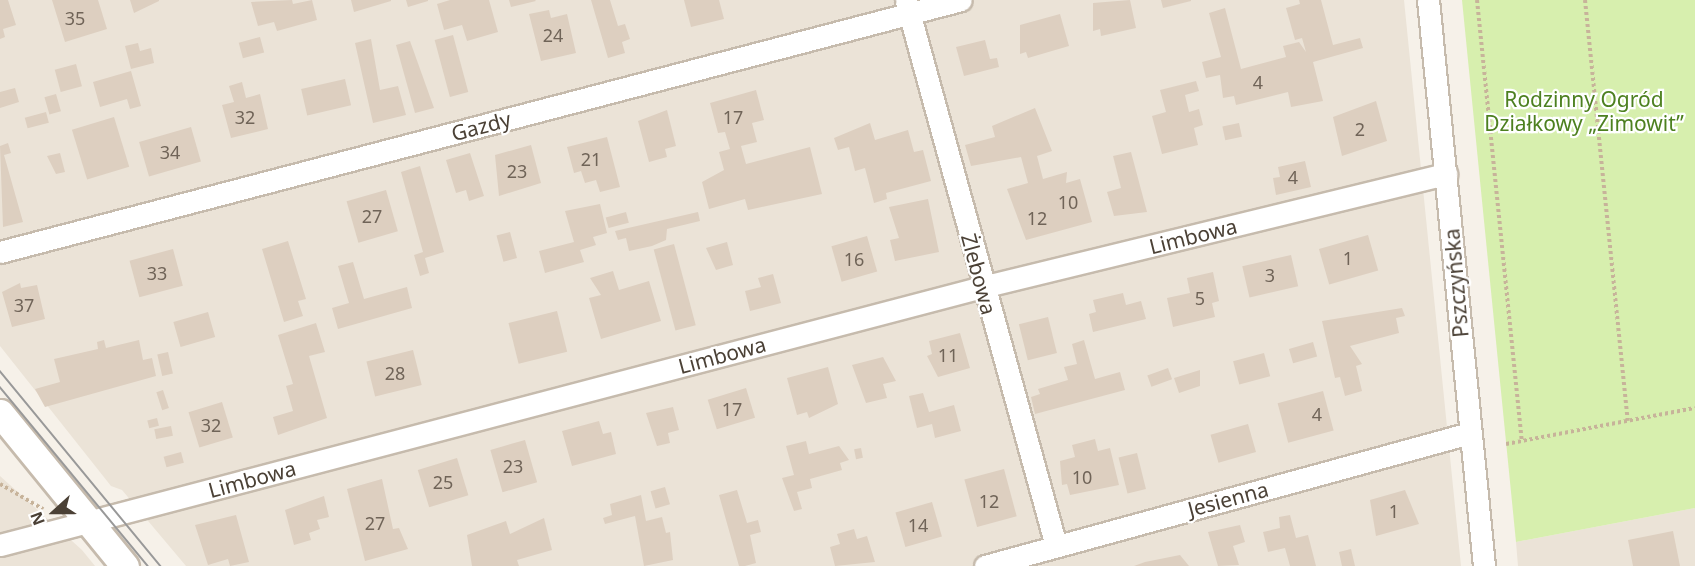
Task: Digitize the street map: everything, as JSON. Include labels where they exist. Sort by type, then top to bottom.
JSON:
[{"type":"street","name":"Gazdy","points":[[0,252],[908,7],[961,0]]},
{"type":"street","name":"Pszczyńska","points":[[1428,0],[1484,566]]},
{"type":"street","name":"Żlebowa","points":[[908,7],[982,287],[1056,546]]},
{"type":"street","name":"Limbowa","points":[[0,545],[982,287],[1446,174]]},
{"type":"street","points":[[0,413],[80,524],[124,566]]},
{"type":"street","name":"Jesienna","points":[[985,566],[1470,433]]},
{"type":"path","points":[[1477,0],[1522,441]]},
{"type":"path","points":[[1585,0],[1628,421]]},
{"type":"path","points":[[1506,444],[1695,408]]},
{"type":"path","points":[[0,484],[80,524]]},
{"type":"shaded area","points":[[0,0],[1404,0],[1461,566],[186,566],[122,490],[111,486],[0,346]]},
{"type":"shaded area","points":[[0,476],[82,550],[95,566],[0,566]]},
{"type":"shaded area","points":[[1695,508],[1695,566],[1518,566],[1516,542]]},
{"type":"green space","name":"Rodzinny Ogród Działkowy „Zimowit”","points":[[1462,0],[1695,0],[1695,508],[1516,542]]},
{"type":"building","points":[[0,0],[8,0],[16,25],[3,29],[5,37],[0,39]]},
{"type":"building","points":[[52,0],[98,0],[107,29],[65,42]]},
{"type":"building","points":[[130,0],[159,0],[159,1],[134,13]]},
{"type":"building","points":[[292,0],[293,4],[312,0],[317,20],[277,31],[274,22],[258,26],[251,2]]},
{"type":"building","points":[[351,0],[391,0],[391,1],[354,12]]},
{"type":"building","points":[[406,0],[428,0],[428,1],[408,7]]},
{"type":"building","points":[[450,0],[489,0],[498,32],[467,41],[462,25],[444,30],[437,4]]},
{"type":"building","points":[[509,0],[535,0],[536,1],[511,7]]},
{"type":"building","points":[[591,0],[610,0],[618,26],[625,24],[630,39],[622,42],[625,53],[608,58]]},
{"type":"building","points":[[684,0],[719,0],[724,19],[691,27]]},
{"type":"building","points":[[1130,0],[1136,28],[1101,36],[1100,29],[1093,31],[1093,3]]},
{"type":"building","points":[[1161,0],[1191,0],[1191,1],[1163,8]]},
{"type":"building","points":[[1299,0],[1321,0],[1333,45],[1360,38],[1363,48],[1313,62],[1323,101],[1291,107],[1288,92],[1236,105],[1234,96],[1223,98],[1220,75],[1206,78],[1202,62],[1221,57],[1209,13],[1225,8],[1241,69],[1286,57],[1283,46],[1299,42],[1306,52],[1302,38],[1295,40],[1286,8],[1300,4]]},
{"type":"building","points":[[549,10],[551,18],[567,14],[576,53],[541,61],[529,14]]},
{"type":"building","points":[[1060,14],[1069,46],[1028,58],[1026,52],[1020,54],[1020,25]]},
{"type":"building","points":[[453,35],[468,92],[450,97],[435,40]]},
{"type":"building","points":[[260,37],[264,52],[243,58],[239,43]]},
{"type":"building","points":[[371,39],[380,90],[398,86],[406,115],[373,123],[355,43]]},
{"type":"building","points":[[985,40],[990,59],[997,58],[999,67],[964,76],[956,47]]},
{"type":"building","points":[[410,41],[434,108],[415,113],[396,45]]},
{"type":"building","points":[[138,43],[140,51],[151,48],[154,63],[131,69],[125,46]]},
{"type":"building","points":[[76,64],[82,86],[61,92],[55,70]]},
{"type":"building","points":[[131,71],[141,106],[130,109],[127,99],[100,107],[93,82]]},
{"type":"building","points":[[345,79],[351,105],[307,115],[301,89]]},
{"type":"building","points":[[1196,81],[1199,91],[1185,95],[1189,112],[1199,109],[1203,125],[1194,128],[1198,145],[1162,154],[1152,116],[1166,112],[1160,90]]},
{"type":"building","points":[[242,82],[246,98],[260,94],[268,129],[231,138],[222,105],[234,102],[229,86]]},
{"type":"building","points":[[15,88],[19,102],[0,108],[0,92]]},
{"type":"building","points":[[756,90],[764,120],[752,123],[757,142],[741,146],[746,164],[810,147],[822,194],[748,210],[745,199],[709,209],[702,182],[724,170],[719,152],[730,149],[725,132],[718,133],[710,103]]},
{"type":"building","points":[[56,94],[61,111],[49,115],[44,97]]},
{"type":"building","points":[[1376,101],[1387,141],[1342,156],[1333,117]]},
{"type":"building","points":[[1035,108],[1052,151],[1037,156],[1043,179],[1067,172],[1066,183],[1080,179],[1092,222],[1026,240],[1007,189],[1028,183],[1021,157],[971,166],[965,145],[995,137],[992,126]]},
{"type":"building","points":[[667,110],[676,146],[665,149],[667,157],[649,162],[638,121]]},
{"type":"building","points":[[46,112],[49,123],[28,128],[25,118]]},
{"type":"building","points":[[114,117],[129,167],[87,180],[72,130]]},
{"type":"building","points":[[870,123],[875,140],[908,130],[914,152],[923,150],[931,181],[886,193],[887,199],[874,203],[865,168],[855,171],[849,147],[838,150],[834,138]]},
{"type":"building","points":[[1239,123],[1242,137],[1225,140],[1222,127]]},
{"type":"building","points":[[191,127],[201,162],[149,176],[139,142]]},
{"type":"building","points":[[607,137],[620,187],[600,192],[596,180],[585,183],[581,171],[574,173],[567,147]]},
{"type":"building","points":[[8,143],[11,153],[4,155],[23,222],[3,227],[0,146]]},
{"type":"building","points":[[531,145],[541,183],[499,196],[495,155]]},
{"type":"building","points":[[1131,152],[1147,212],[1114,216],[1107,192],[1121,188],[1113,156]]},
{"type":"building","points":[[60,153],[65,172],[56,174],[47,156]]},
{"type":"building","points":[[470,153],[484,196],[469,201],[466,190],[456,193],[446,160]]},
{"type":"building","points":[[1305,161],[1311,187],[1276,195],[1273,178],[1280,177],[1278,167]]},
{"type":"building","points":[[420,166],[444,252],[425,258],[429,273],[420,276],[414,255],[423,252],[401,172]]},
{"type":"building","points":[[386,190],[398,231],[358,243],[347,201]]},
{"type":"building","points":[[928,199],[939,252],[895,261],[890,240],[899,238],[889,207]]},
{"type":"building","points":[[600,204],[607,233],[593,237],[596,245],[580,250],[584,262],[545,273],[539,251],[574,242],[565,211]]},
{"type":"building","points":[[626,212],[629,223],[609,228],[606,217]]},
{"type":"building","points":[[698,212],[700,221],[667,229],[666,240],[652,246],[629,251],[626,238],[618,240],[615,231]]},
{"type":"building","points":[[510,232],[517,258],[503,262],[496,236]]},
{"type":"building","points":[[1368,235],[1378,271],[1329,285],[1319,249]]},
{"type":"building","points":[[867,236],[877,272],[842,282],[831,246]]},
{"type":"building","points":[[288,241],[306,299],[298,301],[303,316],[284,322],[262,249]]},
{"type":"building","points":[[727,242],[733,265],[716,270],[706,248]]},
{"type":"building","points":[[674,244],[696,325],[675,331],[654,249]]},
{"type":"building","points":[[173,249],[183,286],[139,297],[130,261]]},
{"type":"building","points":[[1291,255],[1298,286],[1249,297],[1242,266]]},
{"type":"building","points":[[353,262],[364,299],[407,287],[412,308],[338,329],[332,308],[349,303],[338,266]]},
{"type":"building","points":[[613,271],[619,290],[649,281],[661,321],[601,339],[589,298],[601,295],[590,278]]},
{"type":"building","points":[[1213,272],[1219,301],[1212,303],[1215,317],[1173,327],[1167,298],[1190,293],[1187,278]]},
{"type":"building","points":[[773,274],[781,303],[750,311],[745,291],[761,287],[758,278]]},
{"type":"building","points":[[20,283],[21,288],[37,285],[45,319],[12,327],[2,292]]},
{"type":"building","points":[[1123,293],[1126,305],[1141,301],[1146,319],[1093,332],[1089,314],[1096,312],[1093,300]]},
{"type":"building","points":[[1402,308],[1405,316],[1396,318],[1399,333],[1350,346],[1362,364],[1356,366],[1362,391],[1345,396],[1340,377],[1335,378],[1322,321]]},
{"type":"building","points":[[557,311],[567,352],[519,364],[508,323]]},
{"type":"building","points":[[208,312],[215,337],[181,347],[173,322]]},
{"type":"building","points":[[1048,317],[1057,353],[1028,360],[1019,324]]},
{"type":"building","points":[[316,323],[325,352],[309,356],[327,418],[278,435],[273,417],[293,411],[286,386],[293,384],[278,335]]},
{"type":"building","points":[[960,333],[970,368],[938,377],[927,356],[932,354],[929,341]]},
{"type":"building","points":[[104,340],[106,348],[139,340],[143,360],[152,358],[156,376],[45,407],[35,389],[60,382],[54,359],[98,349],[97,342]]},
{"type":"building","points":[[1084,340],[1095,379],[1120,372],[1125,390],[1035,414],[1031,397],[1040,394],[1038,389],[1068,380],[1064,367],[1077,364],[1072,344]]},
{"type":"building","points":[[1313,342],[1317,356],[1293,363],[1289,349]]},
{"type":"building","points":[[413,350],[422,385],[375,397],[366,362]]},
{"type":"building","points":[[168,352],[173,373],[162,376],[157,354]]},
{"type":"building","points":[[1264,353],[1270,376],[1239,384],[1233,361]]},
{"type":"building","points":[[883,357],[896,381],[883,384],[887,398],[866,403],[852,365]]},
{"type":"building","points":[[828,367],[838,404],[809,418],[807,412],[797,415],[787,378]]},
{"type":"building","points":[[1168,368],[1172,379],[1151,387],[1147,376]]},
{"type":"building","points":[[1200,370],[1200,386],[1179,393],[1174,378]]},
{"type":"building","points":[[746,388],[755,418],[717,429],[708,400]]},
{"type":"building","points":[[163,390],[169,408],[162,410],[156,392]]},
{"type":"building","points":[[1323,391],[1334,431],[1288,443],[1278,403]]},
{"type":"building","points":[[923,393],[929,412],[954,405],[961,431],[935,438],[932,424],[917,428],[909,396]]},
{"type":"building","points":[[222,402],[233,437],[199,448],[189,412]]},
{"type":"building","points":[[673,407],[679,430],[668,433],[670,443],[657,446],[646,413]]},
{"type":"building","points":[[157,418],[159,426],[149,428],[147,420]]},
{"type":"building","points":[[599,421],[603,434],[611,432],[616,454],[572,466],[562,431]]},
{"type":"building","points":[[1248,424],[1256,452],[1219,463],[1211,435]]},
{"type":"building","points":[[171,426],[173,436],[156,439],[154,429]]},
{"type":"building","points":[[1095,439],[1098,451],[1110,448],[1119,485],[1070,495],[1067,484],[1062,485],[1060,461],[1075,457],[1072,445]]},
{"type":"building","points":[[525,440],[537,482],[503,492],[490,450]]},
{"type":"building","points":[[806,441],[809,454],[839,446],[849,460],[840,463],[842,470],[810,479],[812,488],[797,492],[802,509],[794,511],[782,478],[794,475],[786,446]]},
{"type":"building","points":[[861,448],[863,458],[856,459],[854,449]]},
{"type":"building","points":[[181,452],[184,463],[166,467],[164,457]]},
{"type":"building","points":[[1137,453],[1146,489],[1128,493],[1119,458]]},
{"type":"building","points":[[457,458],[468,495],[429,507],[418,470]]},
{"type":"building","points":[[1004,469],[1017,516],[977,527],[964,480]]},
{"type":"building","points":[[382,479],[393,529],[399,528],[408,549],[365,561],[347,489]]},
{"type":"building","points":[[665,487],[670,504],[656,508],[651,491]]},
{"type":"building","points":[[737,490],[747,523],[758,520],[761,532],[750,535],[756,563],[745,566],[739,566],[719,495]]},
{"type":"building","points":[[1405,490],[1419,524],[1376,536],[1370,500]]},
{"type":"building","points":[[641,495],[646,521],[662,517],[666,533],[670,532],[673,560],[644,566],[635,516],[605,524],[603,518],[612,515],[610,504]]},
{"type":"building","points":[[324,496],[329,517],[317,520],[320,529],[309,533],[311,540],[294,545],[285,510]]},
{"type":"building","points":[[932,502],[942,537],[905,547],[895,512]]},
{"type":"building","points":[[236,515],[249,562],[230,566],[228,559],[208,565],[195,525]]},
{"type":"building","points":[[1290,515],[1296,538],[1308,535],[1316,566],[1290,566],[1285,548],[1268,552],[1263,532],[1280,528],[1279,517]]},
{"type":"building","points":[[544,518],[552,550],[517,560],[519,566],[472,566],[467,535],[506,521],[510,534]]},
{"type":"building","points":[[1240,525],[1245,542],[1233,546],[1239,565],[1218,566],[1208,532]]},
{"type":"building","points":[[854,529],[857,539],[867,536],[875,562],[835,566],[830,547],[840,544],[837,534]]},
{"type":"building","points":[[1673,531],[1680,566],[1633,566],[1628,540]]},
{"type":"building","points":[[1351,549],[1355,566],[1342,566],[1339,552]]},
{"type":"building","points":[[1180,555],[1189,566],[1134,566],[1145,562]]},
{"type":"tram line","points":[[0,371],[161,566]]},
{"type":"tram line","points":[[0,387],[148,566]]}]
